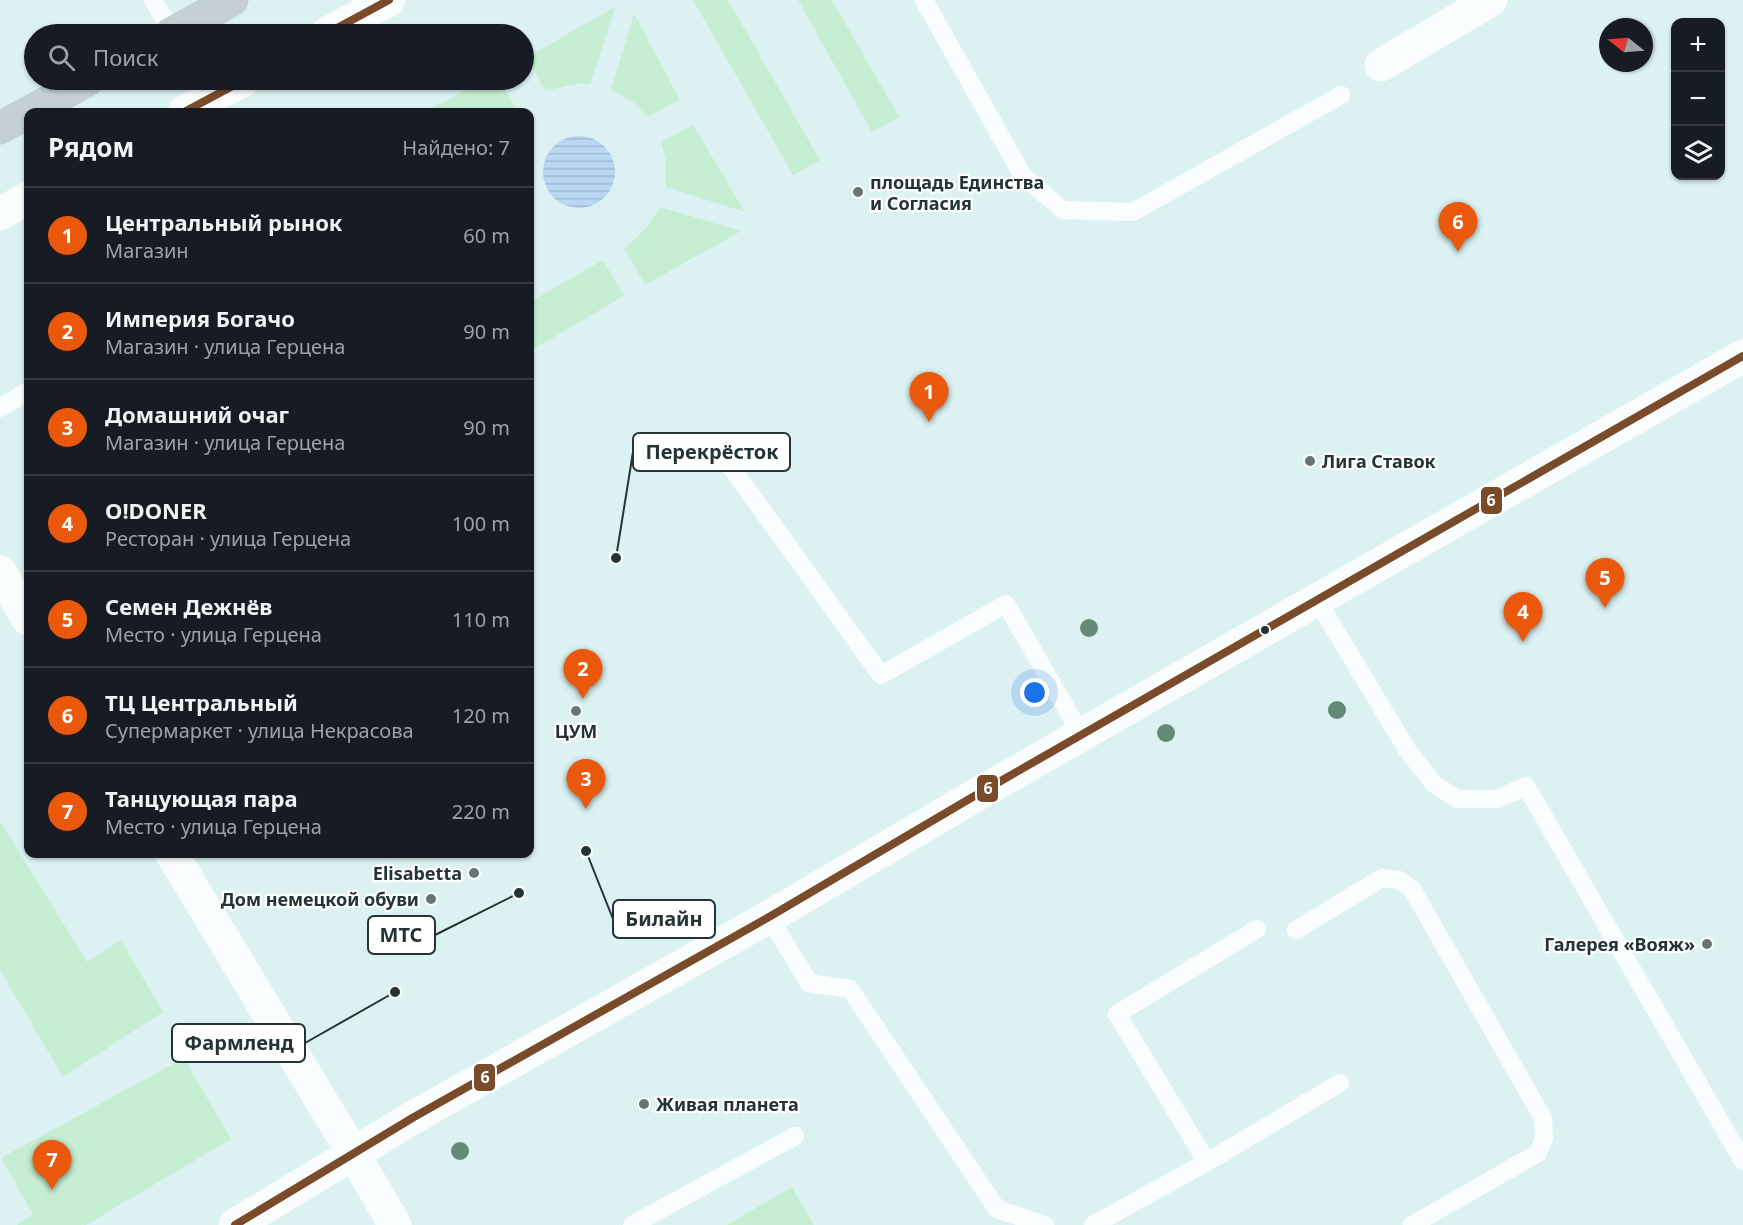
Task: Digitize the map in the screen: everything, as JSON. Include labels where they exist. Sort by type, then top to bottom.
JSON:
[{"type":"main road","points":[[190,24],[232,0]]},
{"type":"main road","points":[[37,108],[70,90]]},
{"type":"main road","points":[[0,128],[24,115]]},
{"type":"street","points":[[345,24],[389,0]]},
{"type":"street","points":[[1380,65],[1491,0]]},
{"type":"street","points":[[192,108],[225,90]]},
{"type":"street","points":[[0,214],[24,200]]},
{"type":"street","points":[[235,1225],[353,1153],[769,917],[1081,734],[1743,356]]},
{"type":"street","points":[[0,572],[24,612]]},
{"type":"street","points":[[174,858],[395,1225]]},
{"type":"lane","points":[[153,0],[166,24]]},
{"type":"lane","points":[[924,0],[1023,177],[1064,210],[1133,212],[1341,95]]},
{"type":"lane","points":[[0,408],[24,393]]},
{"type":"lane","points":[[731,467],[881,675],[1006,604],[1081,734]]},
{"type":"lane","points":[[1317,600],[1408,751],[1434,784],[1457,800],[1498,800],[1526,786],[1743,1161]]},
{"type":"lane","points":[[1296,930],[1382,878],[1399,880],[1412,889],[1544,1118],[1544,1138],[1538,1153],[1412,1225]]},
{"type":"lane","points":[[769,917],[809,983],[850,989],[997,1209],[1045,1225]]},
{"type":"lane","points":[[1207,1161],[1117,1014],[1257,929]]},
{"type":"lane","points":[[1093,1225],[1340,1083]]},
{"type":"lane","points":[[632,1225],[795,1136]]},
{"type":"green space","points":[[693,0],[728,0],[820,160],[793,175]]},
{"type":"green space","points":[[798,0],[832,0],[899,117],[872,132]]},
{"type":"green space","points":[[615,7],[590,85],[579,83],[545,91],[534,70],[534,53]]},
{"type":"green space","points":[[634,13],[680,100],[648,117],[633,102],[611,90]]},
{"type":"green space","points":[[466,90],[505,90],[516,108],[432,108]]},
{"type":"green space","points":[[693,125],[745,212],[666,187],[666,161],[661,142]]},
{"type":"green space","points":[[660,207],[741,231],[645,285],[624,248],[644,229]]},
{"type":"green space","points":[[603,260],[624,296],[534,349],[534,300]]},
{"type":"green space","points":[[0,821],[87,962],[121,940],[163,1012],[63,1077],[0,970]]},
{"type":"green space","points":[[184,1058],[231,1139],[86,1225],[17,1225],[33,1214],[1,1158]]},
{"type":"green space","points":[[792,1187],[814,1225],[727,1225]]},
{"type":"water","points":[[579,136],[599,142],[609,152],[615,172],[609,192],[599,202],[579,208],[559,202],[549,192],[543,172],[549,152],[559,142]]},
{"type":"transit line","name":"6","points":[[345,24],[389,0]]},
{"type":"transit line","name":"6","points":[[192,108],[225,90]]},
{"type":"transit line","name":"6","points":[[235,1225],[414,1117],[769,917],[971,798],[1743,356]]},
{"type":"place","name":"площадь Единства и Согласия","points":[[858,192]]},
{"type":"place","name":"ТЦ Центральный","points":[[1458,252]]},
{"type":"place","name":"Центральный рынок","points":[[929,422]]},
{"type":"place","name":"Лига Ставок","points":[[1310,461]]},
{"type":"place","name":"Перекрёсток","points":[[616,558]]},
{"type":"place","name":"Семен Дежнёв","points":[[1605,608]]},
{"type":"place","name":"O!DONER","points":[[1523,642]]},
{"type":"place","name":"Империя Богачо","points":[[583,699]]},
{"type":"place","name":"ЦУМ","points":[[576,711]]},
{"type":"place","name":"Домашний очаг","points":[[586,809]]},
{"type":"place","name":"Билайн","points":[[586,851]]},
{"type":"place","name":"Elisabetta","points":[[474,873]]},
{"type":"place","name":"МТС","points":[[519,893]]},
{"type":"place","name":"Дом немецкой обуви","points":[[431,899]]},
{"type":"place","name":"Галерея «Вояж»","points":[[1707,944]]},
{"type":"place","name":"Фармленд","points":[[395,992]]},
{"type":"place","name":"Живая планета","points":[[644,1104]]},
{"type":"place","name":"Танцующая пара","points":[[52,1190]]}]
